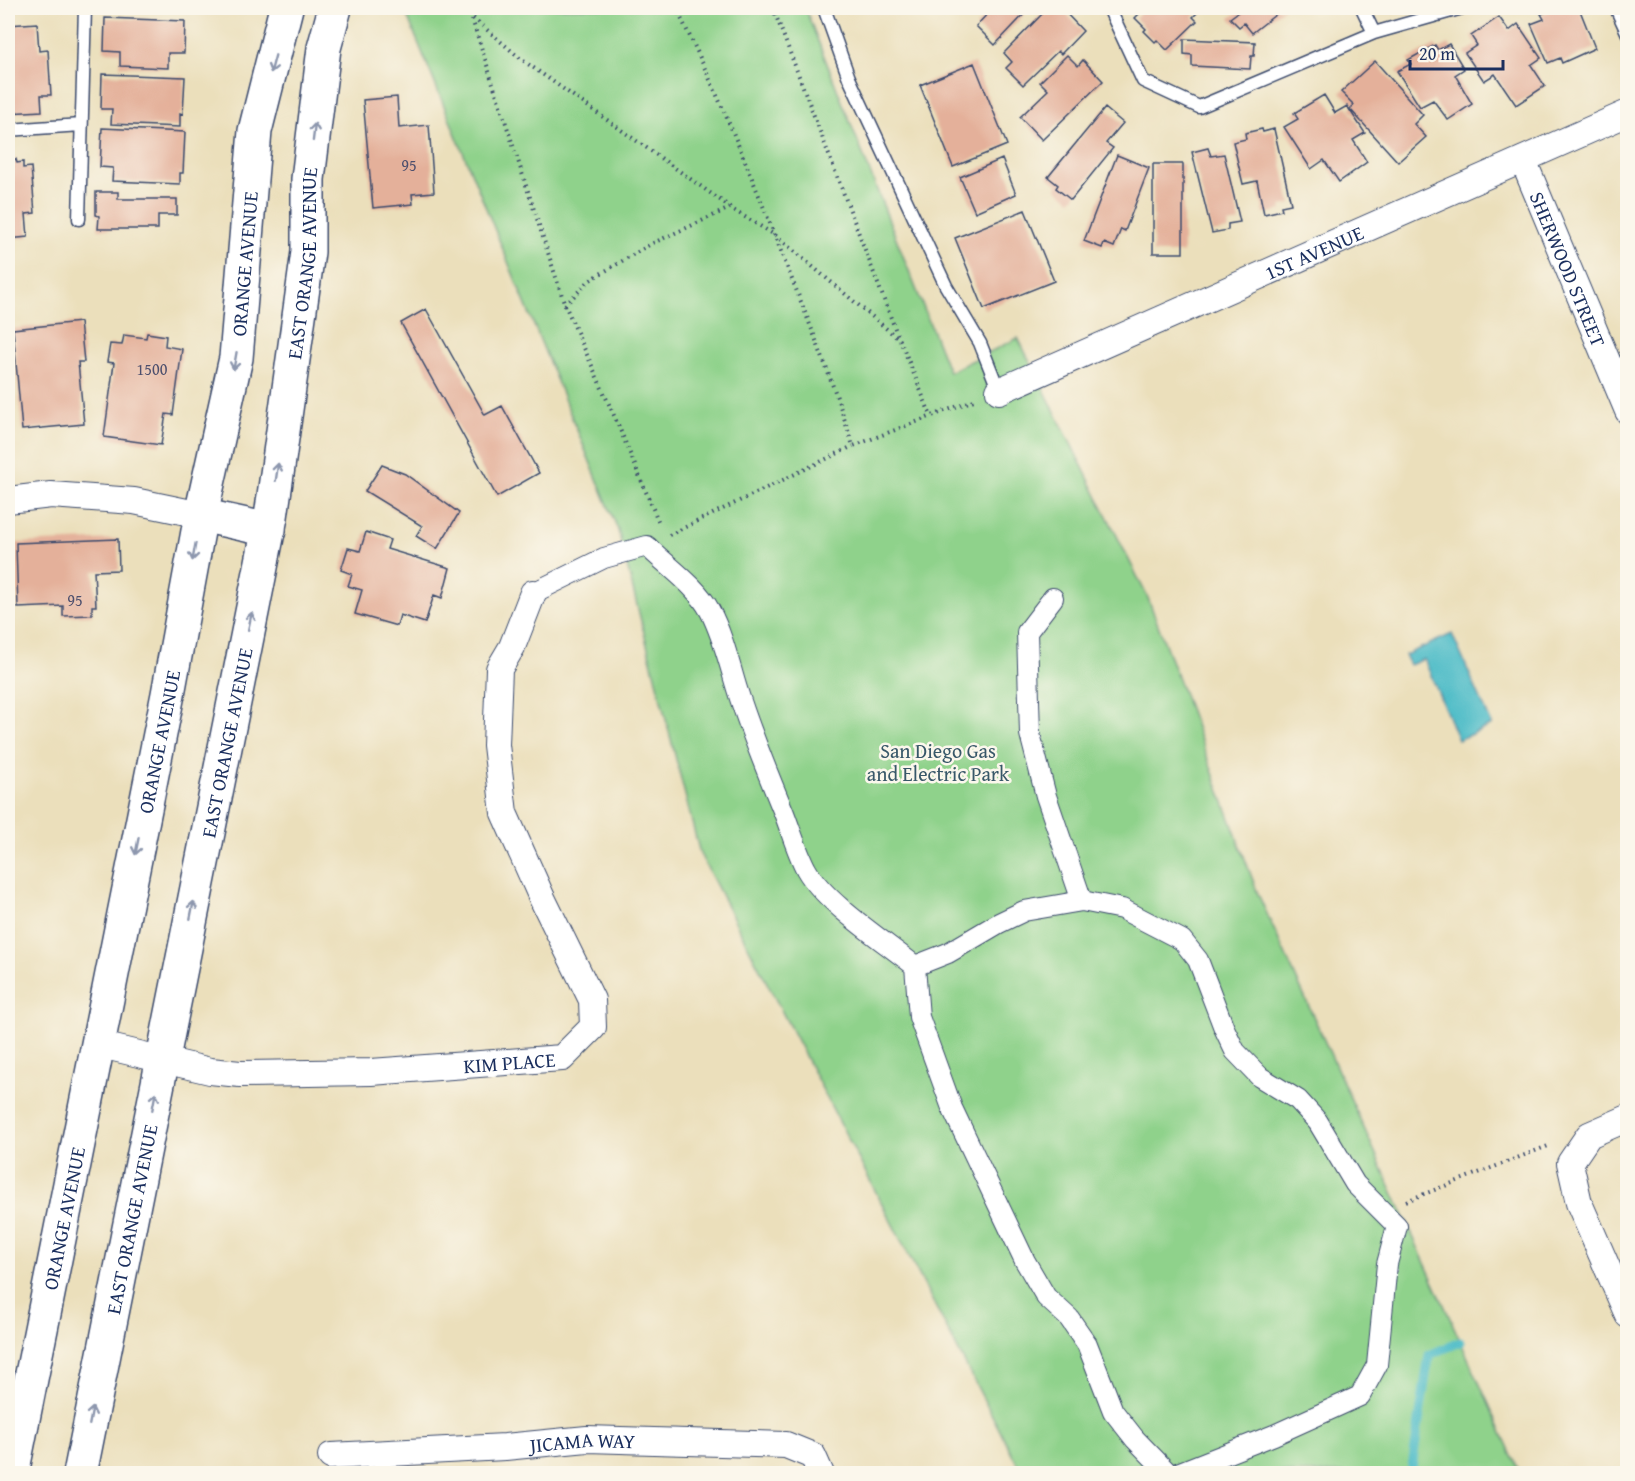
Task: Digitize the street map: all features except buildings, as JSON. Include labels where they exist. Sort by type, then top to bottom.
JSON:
[{"type":"main road","name":"ORANGE AVENUE","points":[[12,1473],[168,694],[201,515],[236,358],[255,131],[286,8]]},
{"type":"main road","name":"EAST ORANGE AVENUE","points":[[80,1473],[269,530],[308,252],[308,179],[324,48],[335,8]]},
{"type":"main road","points":[[201,515],[269,530]]},
{"type":"street","name":"1ST AVENUE","points":[[999,390],[1628,114]]},
{"type":"street","name":"SHERWOOD STREET","points":[[1523,160],[1628,411]]},
{"type":"street","points":[[8,500],[51,495],[123,500],[201,515]]},
{"type":"street","points":[[533,593],[604,558],[656,541],[665,564],[687,582],[710,609],[722,637],[759,752],[806,869],[823,890],[857,921],[915,966],[919,1017],[952,1108],[1024,1261],[1046,1297],[1069,1318],[1088,1344],[1113,1411],[1169,1473]]},
{"type":"street","name":"KIM PLACE","points":[[98,1044],[210,1071],[240,1074],[371,1072],[562,1058],[593,1027],[592,1000],[542,898],[504,813],[496,746],[499,669],[512,647],[533,593]]},
{"type":"street","points":[[1053,598],[1027,632],[1030,734],[1046,796],[1082,901]]},
{"type":"street","points":[[915,966],[948,953],[999,922],[1024,911],[1082,901],[1122,909],[1182,940],[1198,960],[1235,1051],[1260,1077],[1298,1100],[1305,1107],[1318,1122],[1355,1184],[1397,1226],[1388,1264],[1377,1365],[1360,1396],[1274,1435],[1175,1473]]},
{"type":"street","points":[[1628,1118],[1589,1135],[1570,1163],[1579,1203],[1628,1315]]},
{"type":"street","name":"JICAMA WAY","points":[[331,1456],[505,1448],[587,1439],[786,1445],[813,1456],[820,1473]]},
{"type":"lane","points":[[79,219],[85,8]]},
{"type":"lane","points":[[824,8],[849,78],[946,286],[980,343],[999,390]]},
{"type":"lane","points":[[1109,8],[1143,81],[1199,107],[1374,33],[1462,8]]},
{"type":"lane","points":[[1362,8],[1374,33]]},
{"type":"lane","points":[[1616,8],[1628,34]]},
{"type":"lane","points":[[8,130],[81,125]]},
{"type":"path","points":[[467,8],[565,305],[616,420],[656,541],[853,446],[999,390]]},
{"type":"path","points":[[471,16],[474,8]]},
{"type":"path","points":[[676,8],[707,70],[775,235],[837,393],[853,446]]},
{"type":"path","points":[[773,8],[931,416]]},
{"type":"path","points":[[471,16],[521,59],[730,208],[775,235],[900,339]]},
{"type":"path","points":[[565,305],[590,280],[651,244],[730,208]]},
{"type":"path","points":[[1376,1205],[1410,1200],[1536,1150]]},
{"type":"green space","name":"San Diego Gas and Electric Park","points":[[404,8],[805,8],[949,372],[1018,338],[1148,598],[1258,894],[1520,1473],[1022,1473],[700,854],[618,530]]},
{"type":"water","points":[[1452,634],[1492,725],[1458,740],[1424,659],[1410,665],[1405,655]]},
{"type":"waterway","points":[[1411,1474],[1429,1355],[1460,1342]]}]
